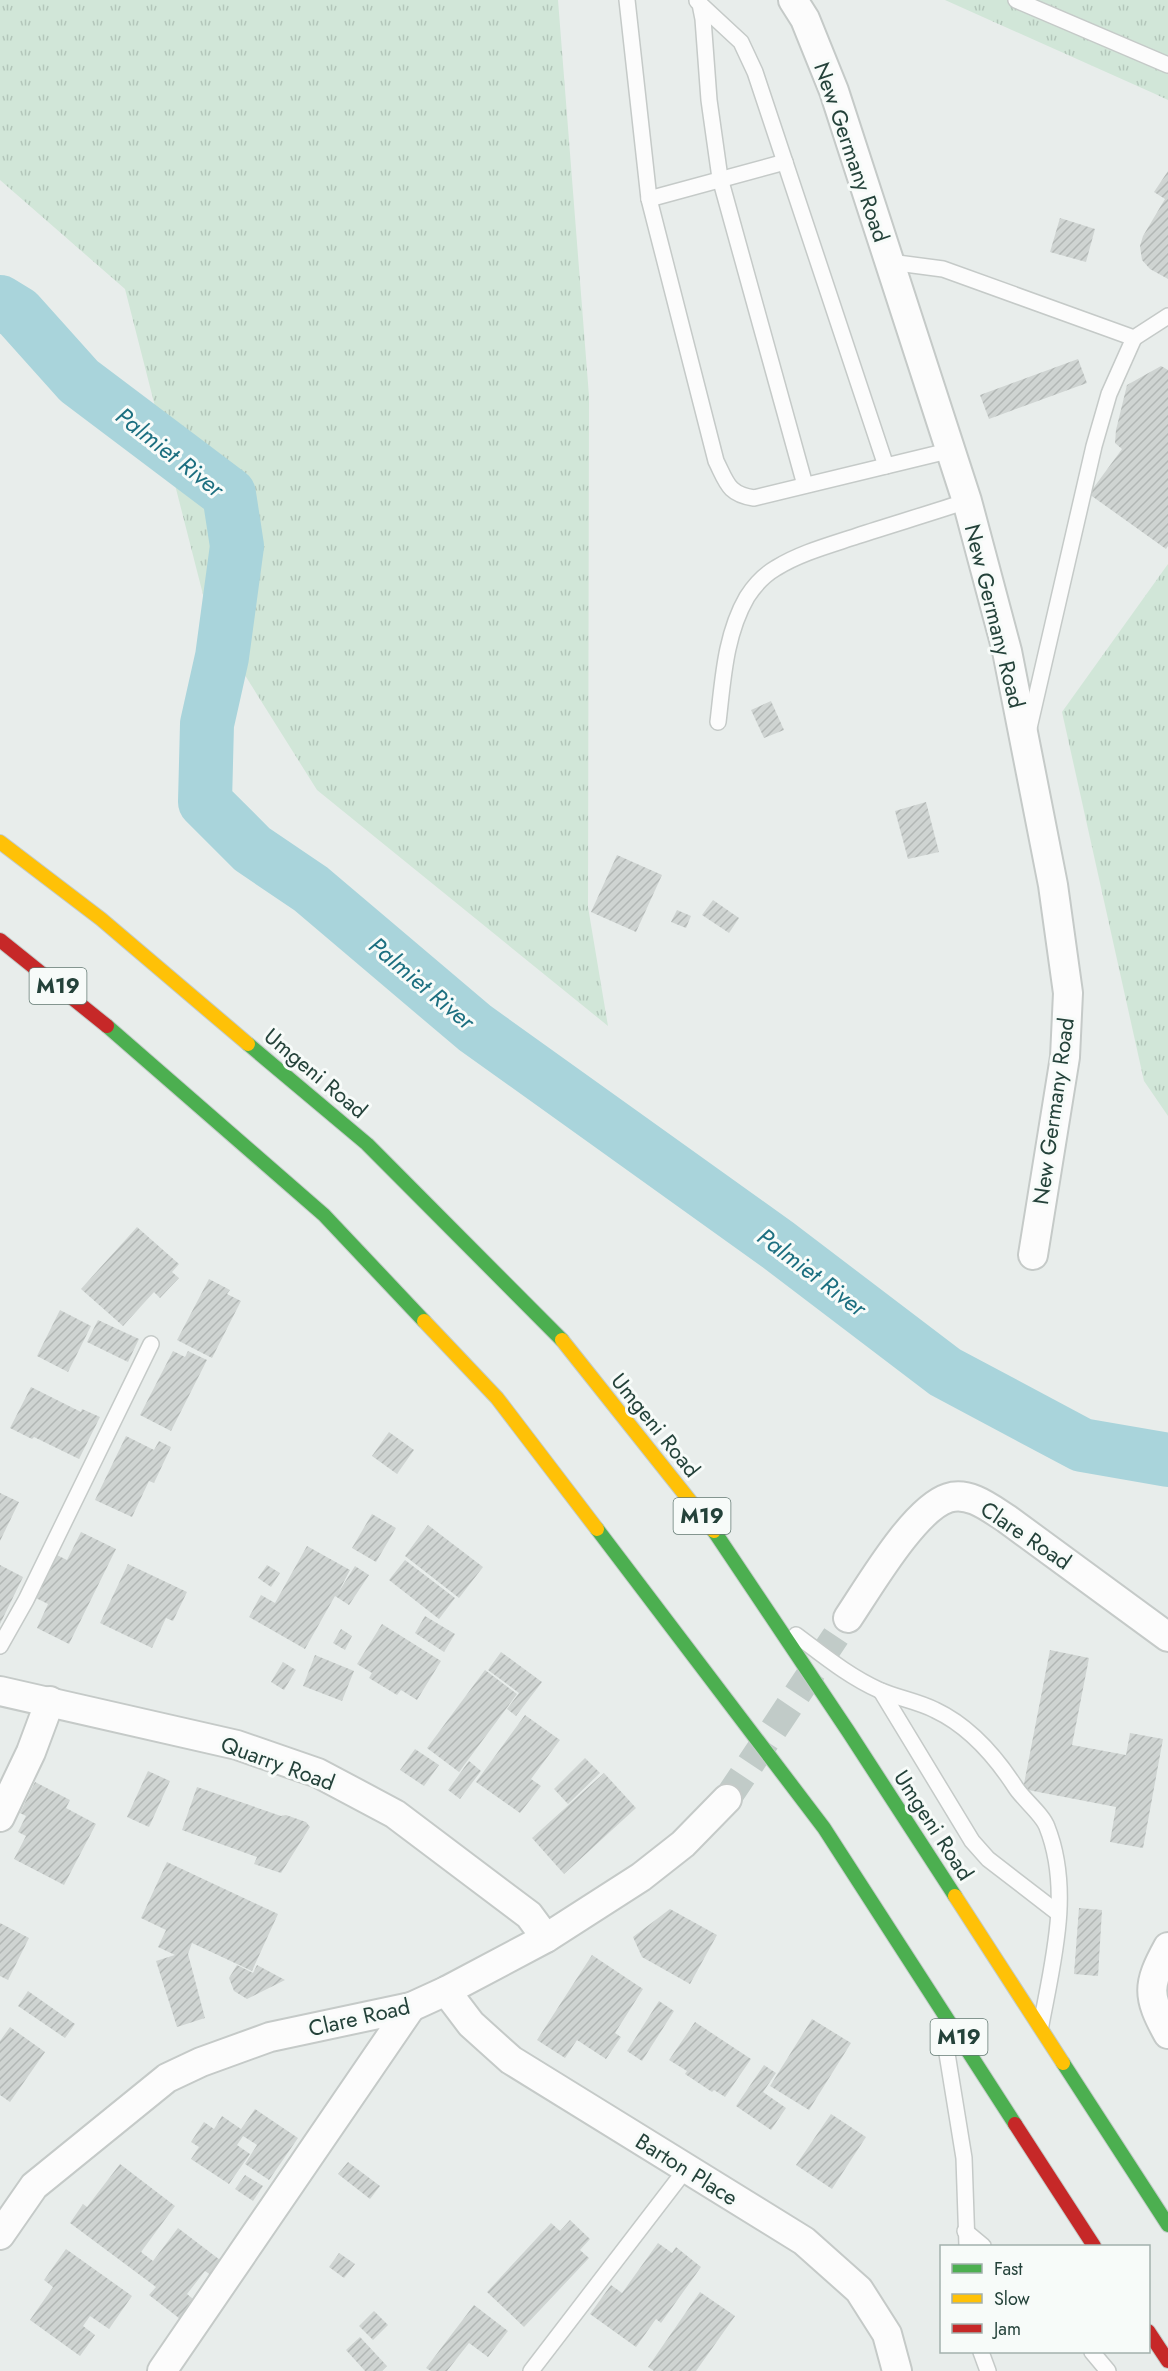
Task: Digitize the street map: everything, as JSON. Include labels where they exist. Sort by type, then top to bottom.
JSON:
[{"type":"highway","name":"Umgeni Road","points":[[0,842],[101,919],[376,1152],[558,1335],[711,1527],[848,1731],[1168,2225]]},
{"type":"highway","name":"M19","points":[[0,940],[116,1032],[324,1215],[497,1398],[824,1828],[1093,2245]]},
{"type":"highway","points":[[1150,2333],[1168,2361]]},
{"type":"street","name":"New Germany Road","points":[[793,0],[805,19],[834,90],[967,501],[1006,651],[1053,885],[1068,993],[1065,1057],[1033,1255]]},
{"type":"street","name":"Clare Road","points":[[848,1618],[913,1525],[932,1507],[949,1498],[963,1497],[980,1502],[1007,1519],[1168,1637]]},
{"type":"street","name":"Quarry Road","points":[[2,1695],[50,1701],[237,1745],[318,1773],[395,1814],[529,1915],[546,1938]]},
{"type":"street","points":[[0,1817],[31,1752],[50,1701]]},
{"type":"street","name":"Clare Road","points":[[0,2235],[34,2186],[167,2078],[201,2062],[270,2037],[411,2007],[446,1991],[546,1938],[641,1877],[683,1844],[727,1799]]},
{"type":"street","points":[[1168,1947],[1157,1967],[1151,1991],[1155,2012],[1168,2034]]},
{"type":"street","name":"Barton Place","points":[[446,1991],[471,2024],[512,2060],[804,2241],[860,2290],[886,2334],[897,2371]]},
{"type":"street","points":[[162,2371],[411,2007]]},
{"type":"lane","points":[[627,0],[649,199],[716,461],[729,487],[740,496],[754,498],[952,450]]},
{"type":"lane","points":[[1016,0],[1168,65]]},
{"type":"lane","points":[[698,2],[720,178],[805,485]]},
{"type":"lane","points":[[698,2],[741,42],[755,72],[886,466]]},
{"type":"lane","points":[[649,199],[785,162]]},
{"type":"lane","points":[[890,262],[943,269],[1134,338]]},
{"type":"lane","points":[[1025,745],[1094,446],[1109,394],[1134,338],[1168,316]]},
{"type":"lane","points":[[718,722],[725,662],[734,625],[747,597],[759,581],[789,561],[836,543],[967,501]]},
{"type":"lane","points":[[0,1646],[26,1600],[151,1344]]},
{"type":"lane","points":[[771,1617],[853,1677],[881,1691],[935,1710],[965,1729],[1001,1765],[1024,1799],[1047,1824],[1054,1849],[1058,1878],[1058,1913],[1057,1937],[1040,2028]]},
{"type":"lane","points":[[881,1691],[972,1841],[988,1859],[1058,1913]]},
{"type":"lane","points":[[938,2004],[953,2081],[964,2158],[966,2239]]},
{"type":"lane","points":[[531,2371],[686,2169]]},
{"type":"lane","points":[[981,2353],[988,2371]]},
{"type":"lane","points":[[1093,2353],[1108,2371]]},
{"type":"green space","points":[[0,0],[558,0],[589,396],[588,907],[608,1026],[317,790],[209,618],[125,289],[0,180]]},
{"type":"green space","points":[[945,0],[1168,0],[1168,100],[1153,93]]},
{"type":"green space","points":[[1168,564],[1168,1116],[1144,1081],[1062,712]]},
{"type":"building","points":[[1168,171],[1168,279],[1150,269],[1142,260],[1140,246],[1143,236],[1165,199],[1154,192]]},
{"type":"building","points":[[1060,218],[1095,229],[1086,262],[1050,252]]},
{"type":"building","points":[[1078,359],[1087,383],[989,419],[980,395]]},
{"type":"building","points":[[1161,366],[1168,370],[1168,546],[1166,549],[1089,494],[1122,449],[1115,443],[1116,430],[1127,385]]},
{"type":"building","points":[[771,701],[784,730],[764,738],[751,710]]},
{"type":"building","points":[[926,802],[939,852],[908,859],[895,811]]},
{"type":"building","points":[[617,855],[662,875],[636,932],[591,912]]},
{"type":"building","points":[[713,900],[739,918],[729,933],[702,915]]},
{"type":"building","points":[[677,910],[691,916],[686,928],[671,922]]},
{"type":"building","points":[[137,1227],[179,1264],[172,1272],[179,1278],[160,1298],[154,1292],[123,1326],[81,1289]]},
{"type":"building","points":[[209,1279],[230,1290],[227,1294],[241,1301],[212,1358],[177,1340]]},
{"type":"building","points":[[60,1310],[91,1326],[68,1372],[37,1356]]},
{"type":"building","points":[[98,1320],[139,1339],[128,1362],[87,1342]]},
{"type":"building","points":[[173,1351],[185,1357],[188,1351],[207,1360],[171,1431],[140,1415]]},
{"type":"building","points":[[31,1387],[81,1412],[82,1409],[100,1417],[79,1459],[10,1428]]},
{"type":"building","points":[[389,1432],[414,1450],[397,1474],[372,1456]]},
{"type":"building","points":[[126,1436],[154,1450],[159,1441],[171,1447],[154,1483],[149,1481],[132,1517],[95,1500]]},
{"type":"building","points":[[0,1493],[19,1502],[0,1541]]},
{"type":"building","points":[[372,1514],[396,1528],[376,1562],[352,1548]]},
{"type":"building","points":[[428,1525],[483,1567],[459,1598],[405,1556]]},
{"type":"building","points":[[81,1532],[116,1549],[69,1644],[37,1628],[48,1604],[36,1598],[57,1555],[67,1560]]},
{"type":"building","points":[[307,1546],[350,1570],[338,1593],[355,1566],[369,1575],[349,1605],[335,1596],[305,1649],[249,1617],[261,1595],[275,1603]]},
{"type":"building","points":[[405,1560],[455,1598],[439,1619],[389,1580]]},
{"type":"building","points":[[128,1564],[187,1592],[173,1621],[166,1618],[152,1648],[100,1623]]},
{"type":"building","points":[[0,1565],[23,1577],[0,1624]]},
{"type":"building","points":[[267,1565],[280,1573],[271,1587],[258,1578]]},
{"type":"building","points":[[425,1616],[455,1634],[444,1652],[415,1633]]},
{"type":"building","points":[[382,1624],[441,1661],[417,1700],[401,1690],[397,1695],[369,1678],[372,1673],[357,1664]]},
{"type":"building","points":[[341,1629],[352,1636],[345,1650],[333,1643]]},
{"type":"building","points":[[1050,1650],[1089,1658],[1072,1745],[1126,1755],[1130,1733],[1163,1739],[1143,1848],[1110,1842],[1116,1807],[1023,1789]]},
{"type":"building","points":[[501,1652],[542,1682],[516,1716],[507,1709],[519,1693],[488,1670]]},
{"type":"building","points":[[315,1655],[354,1671],[342,1701],[303,1686]]},
{"type":"building","points":[[283,1662],[296,1670],[284,1690],[271,1682]]},
{"type":"building","points":[[485,1670],[517,1694],[459,1772],[427,1748]]},
{"type":"building","points":[[525,1715],[560,1740],[531,1779],[541,1786],[520,1813],[476,1782]]},
{"type":"building","points":[[415,1749],[439,1765],[424,1786],[400,1770]]},
{"type":"building","points":[[585,1758],[600,1773],[568,1804],[554,1789]]},
{"type":"building","points":[[469,1761],[481,1771],[460,1799],[448,1790]]},
{"type":"building","points":[[148,1771],[170,1781],[149,1827],[127,1817]]},
{"type":"building","points":[[604,1773],[636,1808],[564,1874],[532,1838]]},
{"type":"building","points":[[35,1782],[70,1800],[66,1808],[96,1824],[64,1885],[14,1859],[26,1836],[18,1832],[26,1816],[20,1813]]},
{"type":"building","points":[[197,1787],[281,1816],[286,1815],[306,1822],[310,1827],[281,1873],[254,1864],[257,1857],[182,1830]]},
{"type":"building","points":[[167,1862],[278,1914],[252,1971],[192,1943],[188,1954],[205,2018],[177,2027],[156,1961],[175,1955],[158,1947],[166,1930],[141,1918]]},
{"type":"building","points":[[1079,1908],[1102,1910],[1098,1976],[1074,1974]]},
{"type":"building","points":[[670,1909],[717,1935],[690,1984],[642,1957],[633,1937]]},
{"type":"building","points":[[0,1923],[29,1938],[8,1980],[0,1976]]},
{"type":"building","points":[[592,1955],[643,1989],[615,2033],[621,2037],[606,2059],[577,2040],[565,2058],[537,2040]]},
{"type":"building","points":[[237,1965],[253,1973],[257,1965],[285,1980],[247,1999],[234,1991],[229,1978]]},
{"type":"building","points":[[28,1991],[75,2024],[65,2038],[18,2006]]},
{"type":"building","points":[[659,2001],[674,2011],[642,2061],[627,2051]]},
{"type":"building","points":[[812,2019],[851,2043],[809,2110],[770,2086]]},
{"type":"building","points":[[695,2022],[751,2059],[725,2097],[714,2090],[712,2092],[685,2074],[687,2071],[669,2060]]},
{"type":"building","points":[[10,2027],[45,2052],[10,2102],[0,2095],[0,2041]]},
{"type":"building","points":[[764,2065],[776,2073],[763,2092],[786,2108],[771,2130],[736,2106]]},
{"type":"building","points":[[255,2109],[298,2138],[269,2180],[245,2164],[257,2145],[243,2136],[237,2145],[250,2154],[229,2184],[191,2159],[199,2147],[191,2142],[204,2122],[214,2129],[222,2116],[241,2129]]},
{"type":"building","points":[[831,2114],[866,2137],[832,2189],[796,2165]]},
{"type":"building","points":[[348,2162],[380,2186],[370,2199],[338,2174]]},
{"type":"building","points":[[120,2164],[175,2206],[141,2252],[153,2261],[178,2228],[224,2263],[214,2277],[205,2271],[187,2294],[198,2303],[184,2322],[149,2295],[156,2287],[70,2223],[83,2204],[87,2207]]},
{"type":"building","points":[[245,2175],[263,2186],[253,2201],[235,2189]]},
{"type":"building","points":[[570,2220],[590,2239],[580,2250],[589,2258],[524,2327],[487,2292],[551,2223],[560,2231]]},
{"type":"building","points":[[658,2243],[672,2253],[676,2247],[701,2267],[661,2323],[656,2319],[636,2347],[590,2314],[611,2285],[622,2293]]},
{"type":"building","points":[[66,2249],[132,2296],[109,2329],[90,2316],[83,2326],[95,2335],[80,2356],[30,2320],[53,2287],[44,2280]]},
{"type":"building","points":[[339,2253],[355,2264],[344,2278],[329,2267]]},
{"type":"building","points":[[700,2292],[735,2316],[696,2371],[654,2371],[648,2367]]},
{"type":"building","points":[[474,2305],[508,2331],[488,2357],[469,2343],[447,2371],[431,2371],[426,2368]]},
{"type":"building","points":[[374,2311],[388,2325],[373,2340],[359,2326]]},
{"type":"building","points":[[360,2337],[387,2366],[382,2371],[365,2371],[346,2350]]},
{"type":"waterway","name":"Palmiet River","points":[[0,302],[18,313],[79,381],[229,494],[237,546],[222,657],[207,724],[205,802],[252,849],[311,889],[475,1028],[778,1245],[945,1372],[1082,1445],[1168,1460]]},
{"type":"tunnel","points":[[727,1799],[848,1618]]},
{"type":"traffic: fast","points":[[107,1026],[324,1215],[424,1321]]},
{"type":"traffic: fast","points":[[248,1044],[367,1144],[562,1340]]},
{"type":"traffic: fast","points":[[597,1529],[824,1828],[1015,2124]]},
{"type":"traffic: fast","points":[[714,1531],[955,1896]]},
{"type":"traffic: fast","points":[[1063,2063],[1168,2225]]},
{"type":"traffic: slow","points":[[0,842],[101,919],[248,1044]]},
{"type":"traffic: slow","points":[[424,1321],[497,1398],[597,1529]]},
{"type":"traffic: slow","points":[[562,1340],[714,1531]]},
{"type":"traffic: slow","points":[[955,1896],[1063,2063]]},
{"type":"traffic: jam","points":[[0,940],[107,1026]]},
{"type":"traffic: jam","points":[[1015,2124],[1093,2245]]},
{"type":"traffic: jam","points":[[1150,2334],[1168,2361]]}]
